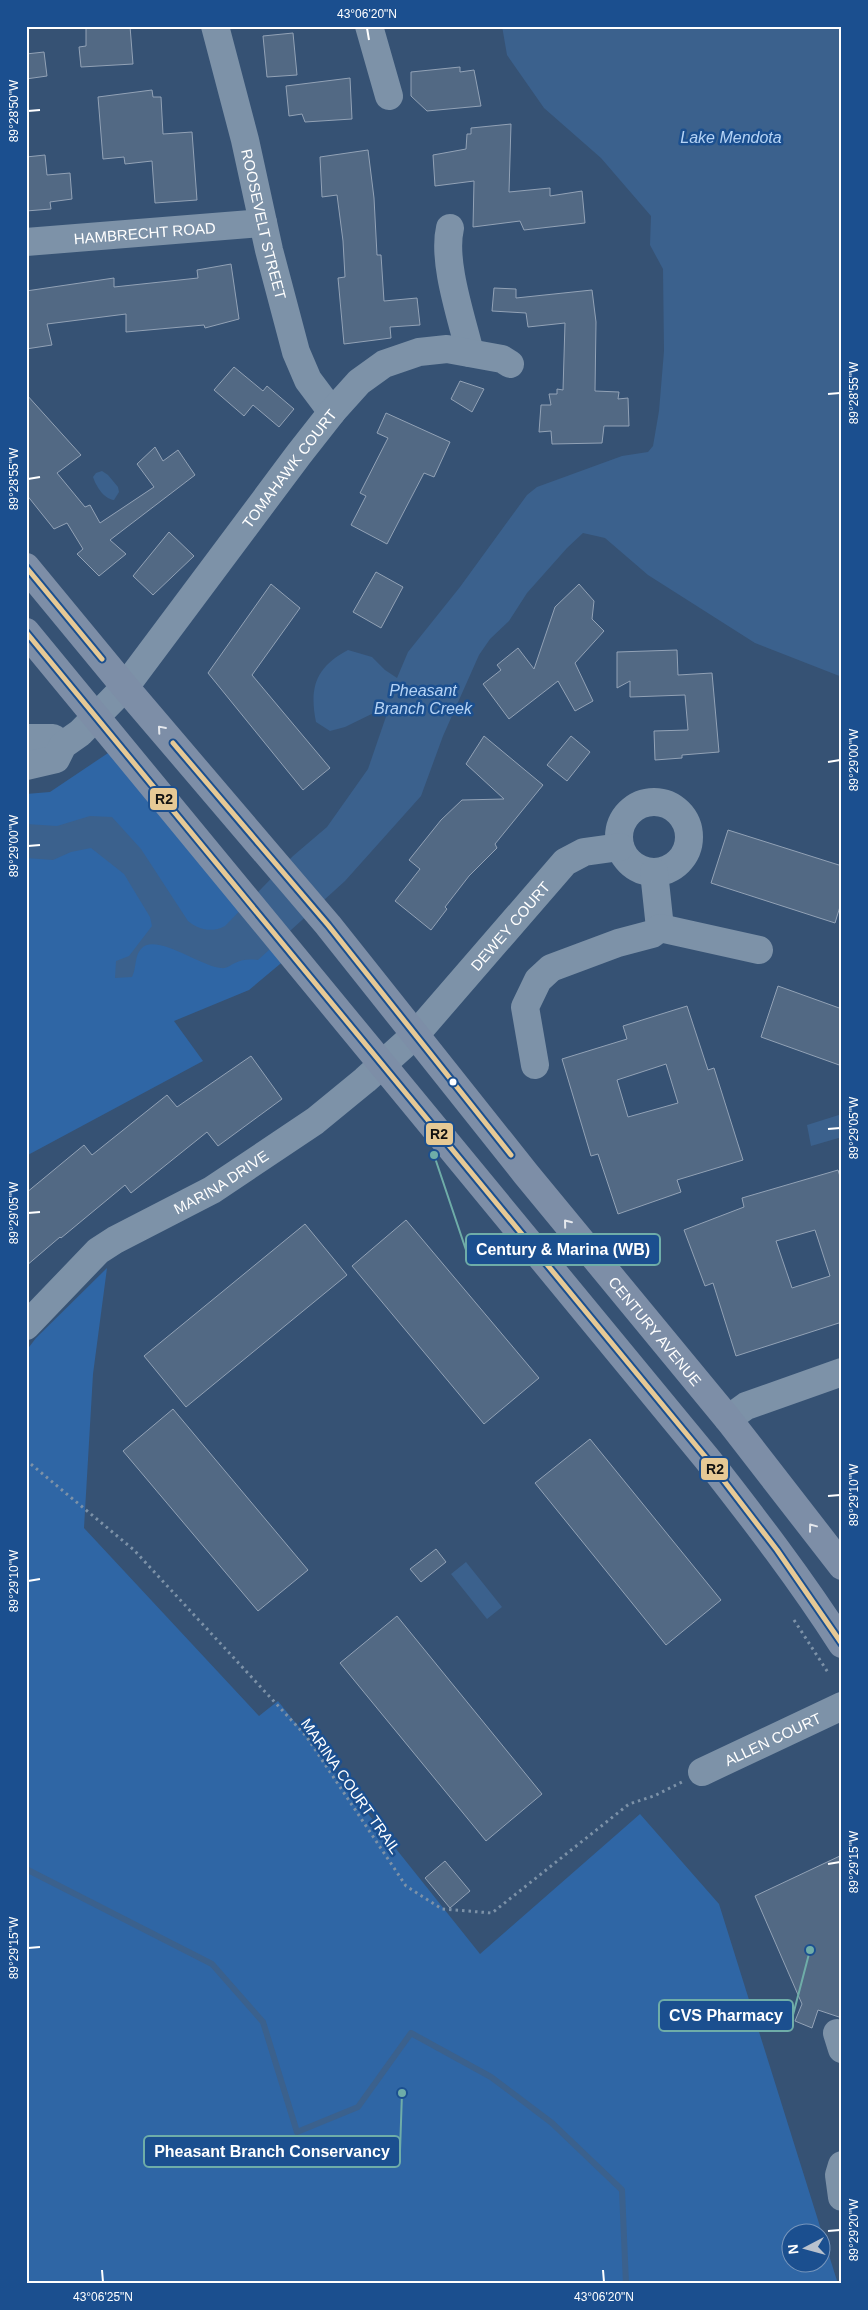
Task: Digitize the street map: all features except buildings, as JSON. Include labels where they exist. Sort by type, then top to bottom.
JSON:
[{"type":"main road","name":"CENTURY AVENUE","points":[[26,567],[125,687],[262,845],[337,936],[526,1174],[728,1419],[842,1566]]},
{"type":"main road","points":[[26,632],[708,1460],[764,1530],[842,1644]]},
{"type":"street","name":"ROOSEVELT STREET","points":[[215,26],[299,361],[316,392],[332,412]]},
{"type":"street","points":[[369,26],[389,96]]},
{"type":"street","name":"HAMBRECHT ROAD","points":[[26,242],[263,223]]},
{"type":"street","points":[[450,228],[448,256],[470,353]]},
{"type":"street","name":"TOMAHAWK COURT","points":[[26,766],[56,760],[63,746],[75,738],[125,687],[332,412],[359,382],[384,364],[419,352],[447,349],[502,359],[510,364]]},
{"type":"street","points":[[26,738],[53,738],[63,746]]},
{"type":"street","points":[[655,802],[673,807],[681,815],[689,836],[683,857],[664,871],[654,872],[642,870],[632,865],[624,857],[618,835],[621,823],[628,812],[638,805],[655,802]]},
{"type":"street","name":"DEWEY COURT","points":[[416,1034],[565,862],[584,852],[620,847]]},
{"type":"street","points":[[654,872],[660,928]]},
{"type":"street","points":[[535,1065],[525,1007],[538,980],[551,968],[618,943],[652,934],[660,928],[759,950]]},
{"type":"street","name":"MARINA DRIVE","points":[[26,1326],[98,1251],[115,1240],[212,1190],[315,1121],[416,1034]]},
{"type":"street","points":[[728,1419],[746,1406],[842,1372]]},
{"type":"street","name":"ALLEN COURT","points":[[702,1772],[842,1706]]},
{"type":"street","points":[[842,2165],[839,2175],[842,2197]]},
{"type":"path","name":"MARINA COURT TRAIL","points":[[26,1460],[134,1550],[299,1729],[376,1839],[406,1886],[442,1909],[492,1913],[629,1804],[654,1796],[702,1772]]},
{"type":"shaded area","points":[[120,745],[292,954],[249,990],[174,1021],[203,1061],[26,1156],[26,794],[50,792]]},
{"type":"shaded area","points":[[107,1268],[93,1374],[84,1528],[259,1716],[278,1701],[480,1954],[640,1814],[719,1904],[819,2222],[780,2222],[780,2272],[830,2272],[830,2258],[838,2284],[26,2284],[26,1351],[36,1338]]},
{"type":"water","name":"Lake Mendota","points":[[502,26],[842,26],[842,677],[755,643],[648,575],[605,538],[583,533],[527,593],[509,621],[490,639],[479,655],[443,736],[421,796],[345,881],[258,960],[243,960],[221,968],[167,947],[148,945],[139,952],[132,977],[115,978],[116,961],[129,956],[152,926],[150,917],[124,874],[91,848],[71,852],[53,860],[26,858],[26,824],[57,826],[90,816],[112,817],[141,849],[188,921],[206,930],[225,926],[293,856],[327,827],[368,769],[390,705],[345,727],[330,731],[316,722],[314,710],[315,688],[317,679],[322,671],[348,650],[372,657],[385,670],[397,678],[408,652],[460,587],[527,495],[537,487],[622,456],[648,452],[653,446],[659,411],[664,351],[663,269],[650,245],[651,216],[601,158],[544,108],[507,55]]},
{"type":"water","points":[[102,471],[118,487],[119,492],[114,500],[104,495],[94,481],[93,477],[96,473]]},
{"type":"water","points":[[842,1114],[842,1137],[811,1146],[807,1125]]},
{"type":"water","points":[[466,1562],[502,1607],[487,1619],[451,1574]]},
{"type":"waterway","points":[[26,1869],[212,1964],[263,2022],[297,2132],[358,2107],[411,2033],[491,2077],[552,2123],[622,2190],[626,2284]]},
{"type":"transit line","name":"R2","points":[[26,567],[102,659]]},
{"type":"transit line","name":"R2","points":[[26,632],[708,1460],[777,1550],[842,1644]]},
{"type":"transit line","name":"R2","points":[[173,743],[328,925],[511,1155]]},
{"type":"place","name":"Century & Marina (WB)","points":[[434,1155]]},
{"type":"place","name":"CVS Pharmacy","points":[[810,1950]]},
{"type":"place","name":"Pheasant Branch Conservancy","points":[[402,2093]]},
{"type":"water label","name":"Pheasant Branch Creek","points":[[423,699]]}]
